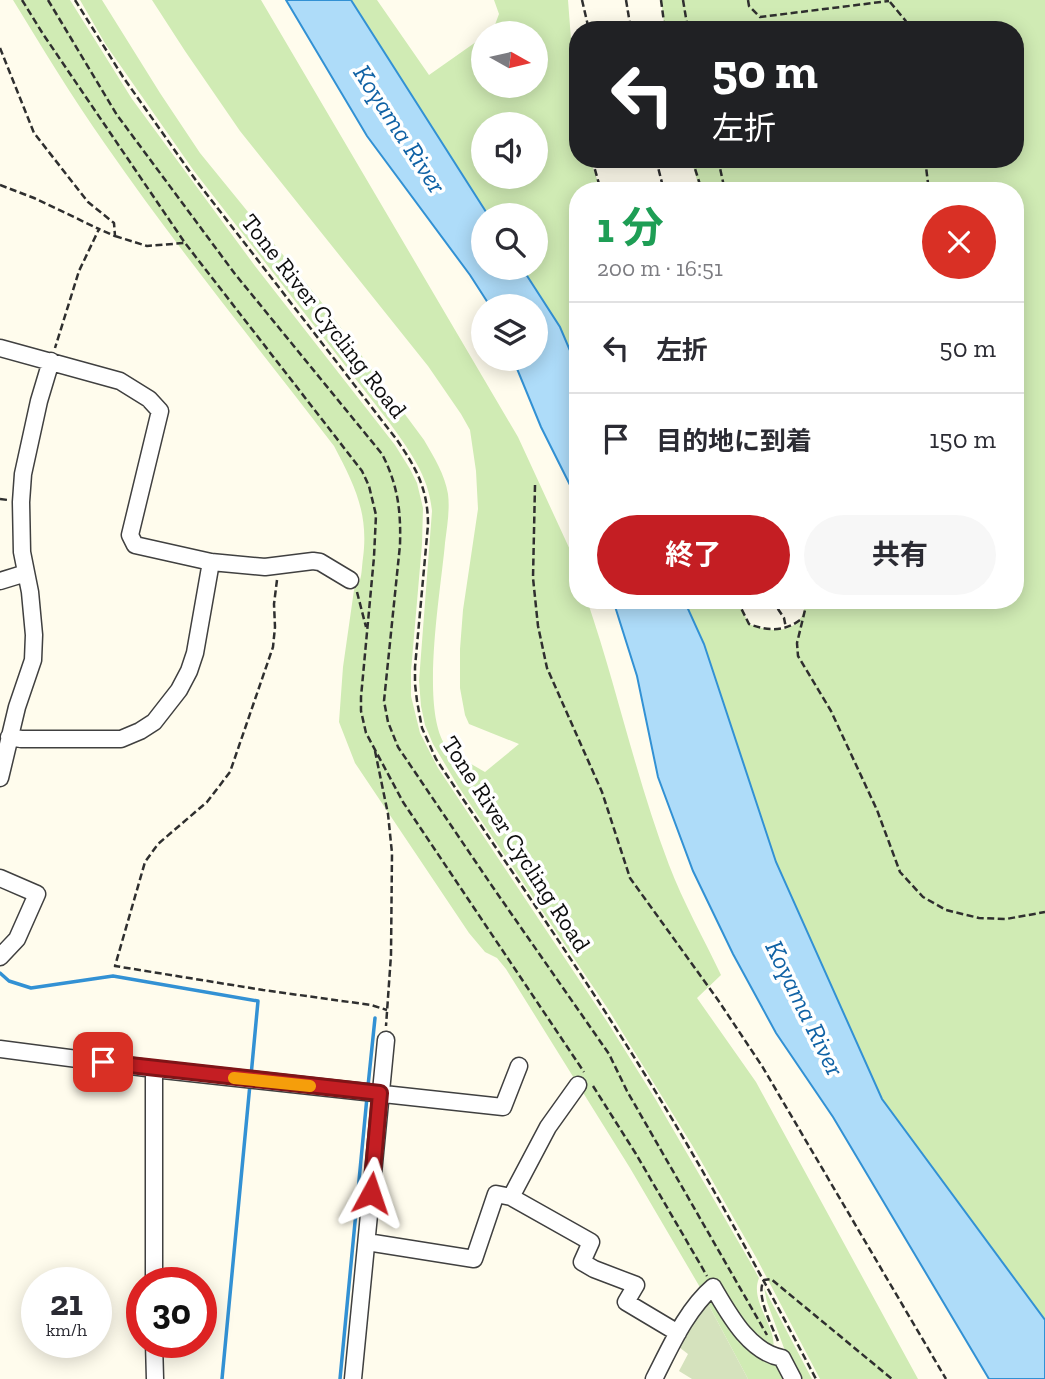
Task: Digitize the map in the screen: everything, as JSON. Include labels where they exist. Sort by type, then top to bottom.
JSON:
[{"type":"street","points":[[0,348],[120,382],[149,399],[160,411],[130,535],[135,545],[211,562],[265,567],[320,562],[351,580]]},
{"type":"street","points":[[0,778],[17,707],[33,660],[34,635],[30,592],[20,530],[23,474],[51,361]]},
{"type":"street","points":[[9,737],[121,739],[154,722],[179,690],[195,653],[211,562]]},
{"type":"street","points":[[0,581],[26,573]]},
{"type":"street","points":[[0,704],[17,707]]},
{"type":"street","points":[[0,878],[37,894],[17,939],[0,957]]},
{"type":"street","points":[[353,1379],[386,1040]]},
{"type":"street","points":[[0,1049],[154,1069],[503,1107],[519,1066]]},
{"type":"street","points":[[154,1069],[154,1267]]},
{"type":"street","points":[[367,1242],[474,1259],[503,1195],[578,1085]]},
{"type":"street","points":[[503,1195],[591,1241],[582,1262],[636,1285],[626,1303],[678,1333]]},
{"type":"street","points":[[654,1379],[678,1333],[704,1295],[713,1287],[751,1341],[769,1355],[782,1358],[793,1379]]},
{"type":"street","points":[[155,1358],[155,1379]]},
{"type":"path","points":[[22,0],[185,243],[362,471],[369,486],[376,515],[361,711],[366,733],[403,802],[565,1042],[636,1154],[713,1287]]},
{"type":"path","points":[[48,0],[117,115],[235,274],[382,454],[392,473],[401,520],[384,701],[387,722],[398,747],[609,1055],[766,1335]]},
{"type":"path","name":"Tone River Cycling Road","points":[[75,0],[123,77],[195,179],[409,457],[423,485],[428,511],[415,667],[417,701],[422,728],[429,744],[446,774],[585,981],[682,1136],[764,1280],[816,1379]]},
{"type":"path","points":[[582,0],[587,21]]},
{"type":"path","points":[[626,0],[630,21]]},
{"type":"path","points":[[661,0],[664,21]]},
{"type":"path","points":[[683,0],[686,21]]},
{"type":"path","points":[[748,0],[749,6],[760,17],[889,1],[906,21]]},
{"type":"path","points":[[0,48],[34,133],[88,202],[114,223],[115,236]]},
{"type":"path","points":[[0,185],[115,236],[147,246],[185,243]]},
{"type":"path","points":[[51,361],[79,271],[99,229]]},
{"type":"path","points":[[535,485],[533,578],[538,626],[547,668],[602,792],[630,878],[762,1066],[946,1379]]},
{"type":"path","points":[[279,565],[274,604],[273,648],[230,772],[207,802],[158,844],[145,862],[116,966],[371,1005],[387,1010]]},
{"type":"path","points":[[351,580],[357,592],[367,631]]},
{"type":"path","points":[[742,609],[749,624],[763,629],[786,628],[798,623],[802,618]]},
{"type":"path","points":[[778,609],[786,628]]},
{"type":"path","points":[[805,609],[797,642],[798,656],[831,711],[872,797],[900,872],[923,897],[946,911],[979,918],[1006,919],[1045,912]]},
{"type":"path","points":[[374,749],[388,814],[392,853],[386,1040]]},
{"type":"path","points":[[782,1358],[760,1294],[764,1280],[771,1279],[780,1284],[892,1379]]},
{"type":"green space","points":[[13,0],[70,0],[132,99],[255,266],[395,445],[410,469],[417,483],[423,508],[411,671],[411,696],[420,733],[438,768],[608,1023],[749,1260],[759,1278],[758,1296],[772,1332],[773,1350],[757,1342],[714,1280],[709,1279],[701,1289],[630,1168],[506,969],[497,958],[485,952],[469,933],[355,763],[339,722],[343,667],[354,590],[361,575],[364,542],[362,513],[348,473],[334,446],[132,183],[81,109]]},
{"type":"green space","points":[[80,0],[102,0],[200,153],[327,309],[424,440],[442,473],[449,506],[434,647],[434,704],[445,745],[485,772],[519,744],[469,724],[460,688],[463,610],[478,509],[470,430],[428,366],[240,131],[152,0],[261,0],[471,357],[471,371],[479,371],[518,437],[569,548],[569,609],[590,609],[646,799],[669,865],[721,975],[697,998],[756,1082],[918,1379],[820,1379],[757,1259],[692,1145],[608,1009],[458,786],[433,744],[421,706],[419,681],[432,511],[427,486],[411,453],[389,422],[194,171],[106,45]]},
{"type":"green space","points":[[351,0],[377,0],[429,75],[471,45],[471,98],[548,98],[548,21],[496,21],[499,14],[494,0],[568,0],[569,168],[593,168],[598,182],[569,182],[569,348],[548,308],[548,294],[539,294],[530,280],[548,280],[548,203],[480,203],[471,189],[548,189],[548,112],[471,112],[471,188]]},
{"type":"green space","points":[[661,0],[1045,0],[1045,1320],[882,1099],[776,862],[704,644],[688,609],[742,609],[749,624],[777,630],[794,625],[800,620],[804,609],[1024,609],[1024,182],[697,182],[694,168],[1024,168],[1024,21],[664,21]]},
{"type":"green space","points":[[764,1288],[812,1379],[798,1379],[788,1359]]},
{"type":"green space","points":[[711,1296],[778,1364],[787,1379],[748,1379],[705,1298]]},
{"type":"green space","points":[[705,1298],[748,1379],[692,1379],[679,1371],[688,1354],[675,1344]]},
{"type":"water","name":"Koyama River","points":[[286,0],[351,0],[480,203],[471,203],[470,275],[367,136]]},
{"type":"water","points":[[473,280],[530,280],[539,294],[482,294]]},
{"type":"water","points":[[548,308],[569,348],[569,483],[541,427],[518,371],[548,371]]},
{"type":"water","name":"Koyama River","points":[[616,609],[688,609],[704,644],[776,862],[882,1099],[1045,1320],[1045,1379],[989,1379],[833,1117],[776,1033],[733,954],[693,871],[658,777],[637,676]]},
{"type":"waterway","points":[[0,973],[9,981],[31,988],[113,976],[258,1001],[251,1076]]},
{"type":"waterway","points":[[368,1086],[375,1018]]},
{"type":"waterway","points":[[222,1379],[250,1084]]},
{"type":"waterway","points":[[340,1379],[367,1097]]},
{"type":"slow traffic","points":[[234,1078],[310,1086]]},
{"type":"route","points":[[103,1062],[380,1093],[371,1193]]}]
